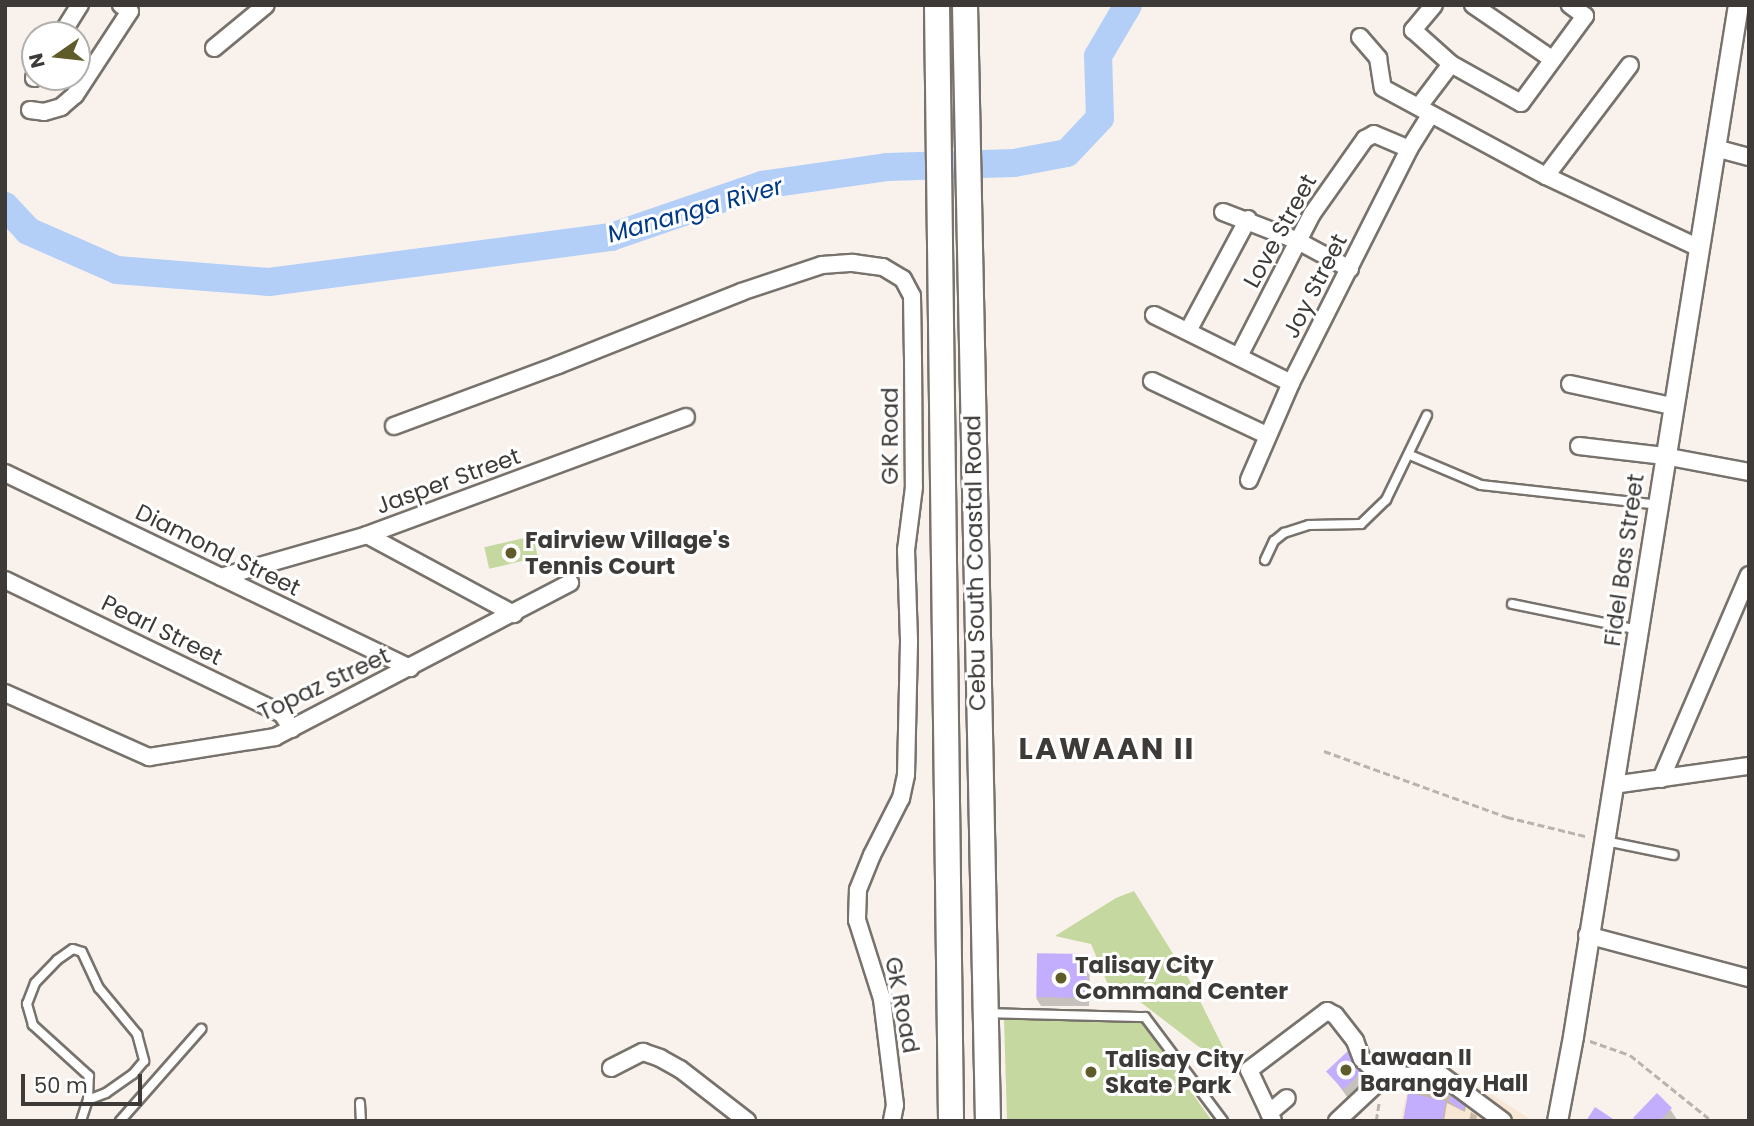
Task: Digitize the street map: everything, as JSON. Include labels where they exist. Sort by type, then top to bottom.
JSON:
[{"type":"highway","name":"Cebu South Coastal Road","points":[[937,5],[951,1121]]},
{"type":"highway","name":"Cebu South Coastal Road","points":[[965,5],[988,1121]]},
{"type":"street","points":[[70,21],[80,5]]},
{"type":"street","points":[[30,110],[44,112],[61,107],[75,96],[130,11],[121,5]]},
{"type":"street","points":[[214,48],[266,5]]},
{"type":"street","points":[[1434,5],[1413,30],[1451,64],[1521,103],[1585,16],[1570,5]]},
{"type":"street","points":[[1473,5],[1552,59]]},
{"type":"street","name":"Fidel Bas Street","points":[[1557,1121],[1639,630],[1664,456],[1738,5]]},
{"type":"street","points":[[1360,37],[1378,58],[1383,88],[1546,176],[1698,247]]},
{"type":"street","name":"Joy Street","points":[[1249,480],[1266,435],[1291,383],[1350,269],[1425,111],[1451,64]]},
{"type":"street","points":[[1546,176],[1630,65]]},
{"type":"street","name":"Love Street","points":[[1239,356],[1317,205],[1369,135],[1380,135],[1409,149]]},
{"type":"street","points":[[1715,148],[1749,157]]},
{"type":"street","points":[[1223,212],[1248,219],[1298,241],[1350,269]]},
{"type":"street","points":[[1188,331],[1248,219]]},
{"type":"street","name":"GK Road","points":[[394,426],[558,365],[741,292],[822,265],[853,263],[883,267],[903,279],[912,296],[914,487],[906,550],[909,642],[906,775],[901,798],[872,855],[859,890],[857,920],[882,999],[895,1105],[892,1121]]},
{"type":"street","points":[[1154,315],[1291,383]]},
{"type":"street","points":[[1152,381],[1266,435]]},
{"type":"street","points":[[1570,384],[1672,406]]},
{"type":"street","name":"Jasper Street","points":[[221,577],[367,536],[686,417]]},
{"type":"street","points":[[1579,446],[1664,456],[1749,472]]},
{"type":"street","name":"Diamond Street","points":[[5,473],[411,668]]},
{"type":"street","points":[[367,536],[514,614]]},
{"type":"street","points":[[1661,779],[1749,575]]},
{"type":"street","name":"Pearl Street","points":[[5,580],[282,714],[292,729]]},
{"type":"street","name":"Topaz Street","points":[[5,693],[149,757],[275,737],[570,583]]},
{"type":"street","points":[[1613,785],[1733,766],[1749,766]]},
{"type":"street","points":[[1587,935],[1749,978]]},
{"type":"street","points":[[1287,1098],[1271,1117],[1249,1070],[1327,1011],[1335,1015],[1354,1041],[1362,1059],[1385,1076],[1441,1075],[1503,1121]]},
{"type":"street","points":[[611,1068],[643,1052],[652,1055],[680,1069],[747,1121]]},
{"type":"street","points":[[1337,1121],[1385,1076]]},
{"type":"lane","points":[[1265,560],[1274,541],[1284,533],[1309,525],[1361,524],[1386,500],[1427,415]]},
{"type":"lane","points":[[1410,455],[1481,485],[1658,505]]},
{"type":"lane","points":[[1512,604],[1639,630]]},
{"type":"lane","points":[[1602,840],[1674,855]]},
{"type":"lane","points":[[80,1121],[88,1100],[89,1076],[69,1054],[33,1025],[27,1004],[35,983],[57,960],[73,949],[82,952],[99,988],[136,1034],[144,1061],[133,1074],[106,1093],[88,1100]]},
{"type":"lane","points":[[986,1013],[1144,1017],[1223,1121]]},
{"type":"lane","points":[[120,1121],[201,1029]]},
{"type":"lane","points":[[360,1103],[361,1121]]},
{"type":"path","points":[[1324,751],[1507,817],[1602,840]]},
{"type":"path","points":[[1573,1036],[1630,1055],[1712,1121]]},
{"type":"shaded area","points":[[1418,1047],[1533,1121],[1400,1121]]},
{"type":"green space","name":"Fairview Village's Tennis Court","points":[[533,536],[538,557],[489,569],[484,547]]},
{"type":"green space","points":[[1134,891],[1190,981],[1229,1059],[1199,1047],[1139,1001],[1114,999],[1091,944],[1055,936],[1116,898]]},
{"type":"green space","name":"Talisay City Skate Park","points":[[1004,1019],[1142,1023],[1212,1121],[1007,1121]]},
{"type":"building","name":"Talisay City Command Center","points":[[1037,953],[1087,954],[1086,998],[1036,997]]},
{"type":"building","name":"Lawaan II Barangay Hall","points":[[1348,1051],[1365,1069],[1343,1090],[1326,1071]]},
{"type":"building","points":[[1412,1077],[1450,1084],[1448,1097],[1410,1090]]},
{"type":"building","points":[[1408,1093],[1446,1101],[1442,1121],[1403,1121]]},
{"type":"building","points":[[1657,1093],[1672,1108],[1659,1121],[1636,1121],[1633,1118]]},
{"type":"building","points":[[1453,1094],[1467,1104],[1462,1110],[1448,1100]]},
{"type":"building","points":[[1595,1107],[1616,1121],[1586,1121]]},
{"type":"waterway","name":"Mananga River","points":[[5,206],[28,231],[117,270],[269,282],[611,237],[762,185],[887,167],[1014,163],[1067,153],[1100,118],[1098,56],[1128,5]]},
{"type":"place","name":"Fairview Village's Tennis Court","points":[[511,553]]},
{"type":"place","name":"Talisay City Command Center","points":[[1061,978]]},
{"type":"place","name":"Lawaan II Barangay Hall","points":[[1346,1070]]},
{"type":"place","name":"Talisay City Skate Park","points":[[1091,1072]]},
{"type":"district","name":"LAWAAN II","points":[[1107,749]]}]
